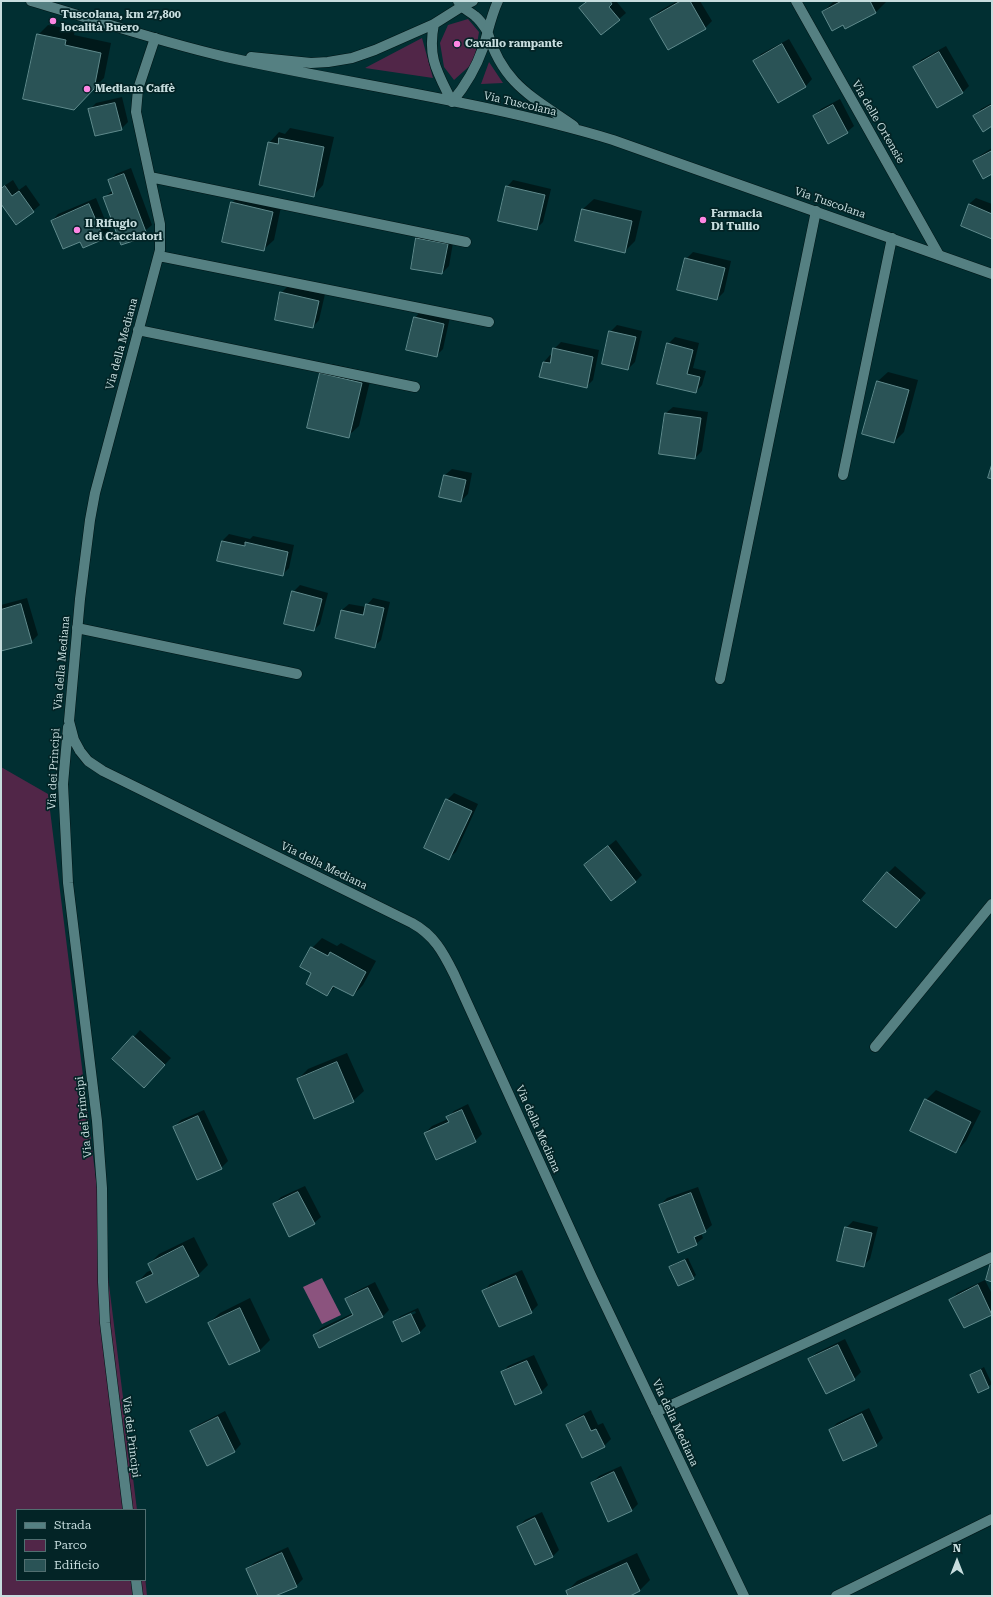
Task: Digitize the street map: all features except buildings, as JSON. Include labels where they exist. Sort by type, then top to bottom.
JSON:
[{"type":"street","name":"Via Tuscolana","points":[[31,1],[213,54],[520,115],[580,130],[613,140],[992,274]]},
{"type":"street","points":[[213,54],[311,62],[344,60],[368,54],[434,24],[459,4],[473,1]]},
{"type":"street","points":[[434,24],[431,45],[433,57],[436,70],[452,102],[474,69],[498,1]]},
{"type":"street","name":"Via delle Ortensie","points":[[796,1],[940,255]]},
{"type":"street","points":[[459,4],[474,15],[487,31],[497,58],[516,84],[580,130]]},
{"type":"street","name":"Via della Mediana","points":[[155,38],[140,82],[136,104],[138,122],[161,231],[159,256],[95,493],[89,527],[77,628],[69,721],[74,740],[88,761],[103,770],[412,923],[432,937],[447,959],[591,1275],[744,1596]]},
{"type":"street","points":[[150,177],[466,242]]},
{"type":"street","points":[[720,679],[816,211]]},
{"type":"street","points":[[842,475],[892,238]]},
{"type":"street","points":[[159,256],[489,322]]},
{"type":"street","points":[[138,330],[415,387]]},
{"type":"street","points":[[77,628],[298,674]]},
{"type":"street","name":"Via dei Principi","points":[[69,721],[63,784],[68,883],[97,1121],[102,1188],[103,1282],[106,1323],[128,1509]]},
{"type":"street","points":[[875,1047],[992,904]]},
{"type":"street","points":[[656,1412],[992,1257]]},
{"type":"street","points":[[836,1596],[992,1519]]},
{"type":"street","points":[[136,1581],[138,1596]]},
{"type":"green space","points":[[468,19],[479,32],[474,62],[454,80],[444,67],[440,43],[448,25]]},
{"type":"green space","points":[[422,38],[433,78],[365,68]]},
{"type":"green space","points":[[489,62],[503,83],[481,84]]},
{"type":"green space","points":[[1,767],[48,794],[137,1509],[16,1509],[16,1581],[146,1581],[147,1596],[1,1596]]},
{"type":"shaded area","points":[[322,1278],[341,1315],[322,1324],[303,1287]]},
{"type":"place","name":"Tuscolana, km 27,800 località Buero","points":[[53,21]]},
{"type":"place","name":"Cavallo rampante","points":[[457,44]]},
{"type":"place","name":"Mediana Caffè","points":[[87,89]]},
{"type":"place","name":"Farmacia Di Tullio","points":[[703,220]]},
{"type":"place","name":"Il Rifugio dei Cacciatori","points":[[77,230]]}]
